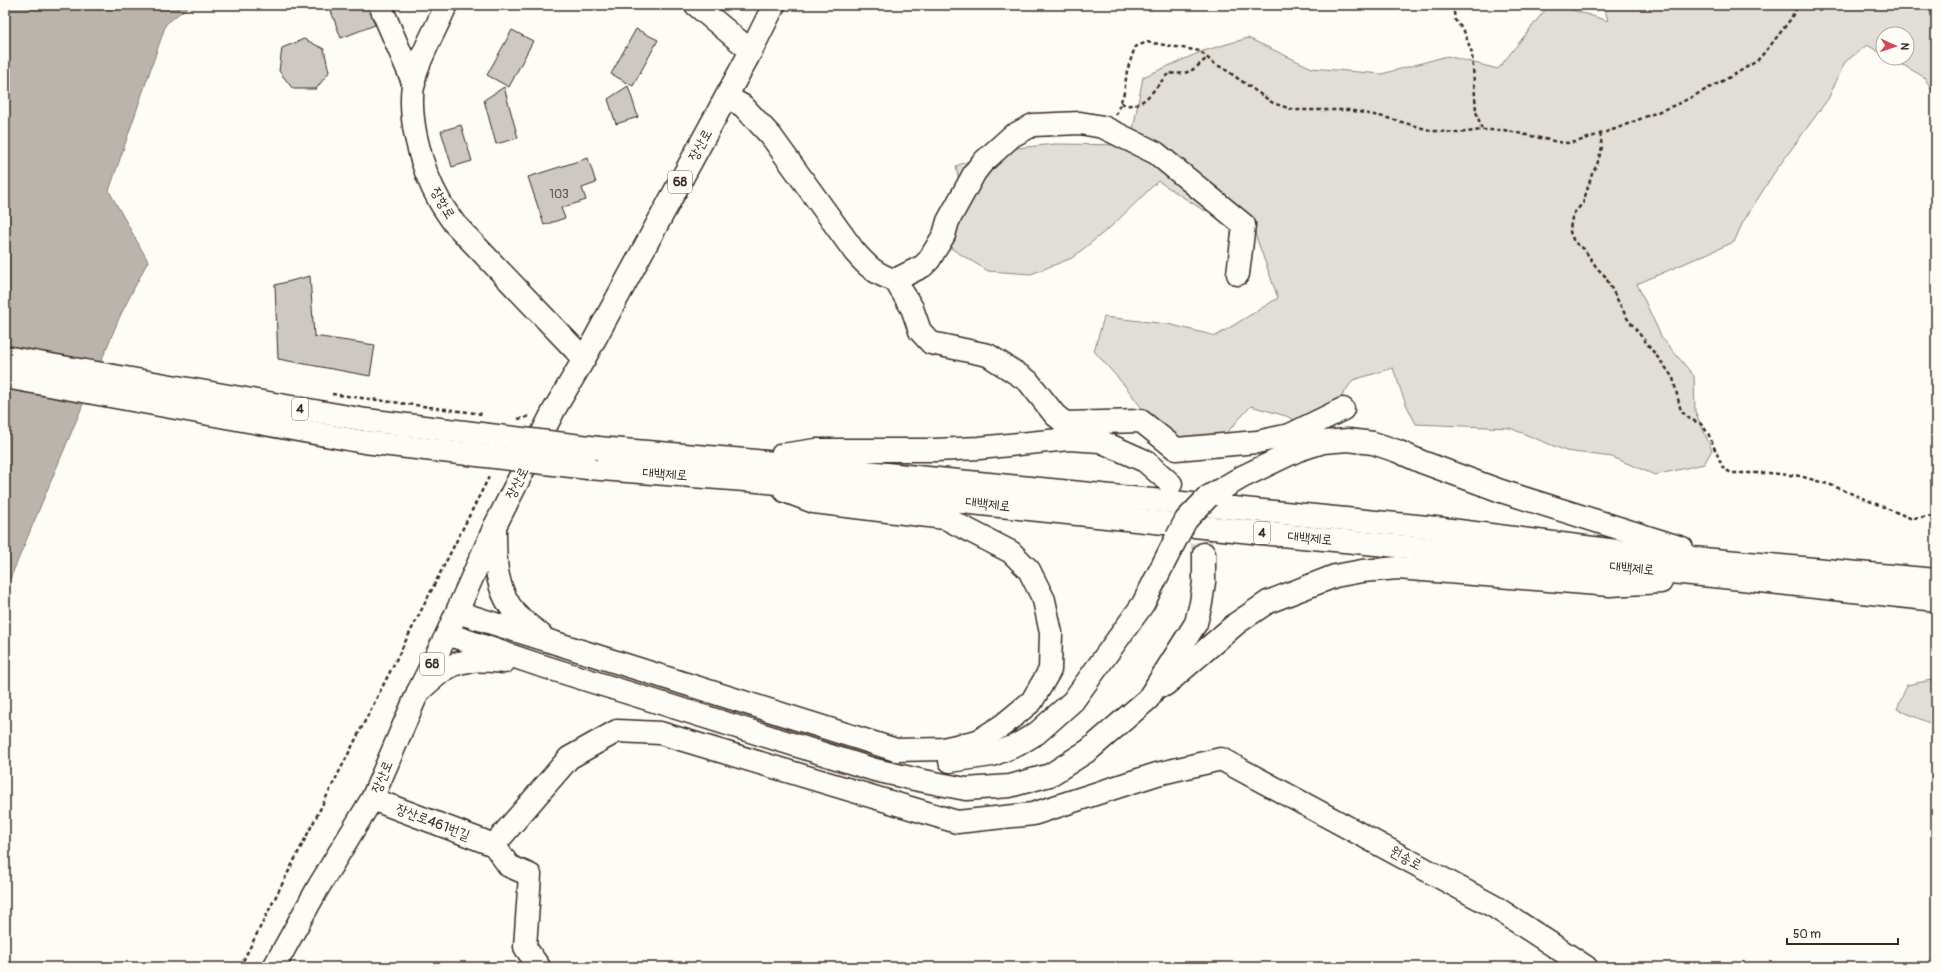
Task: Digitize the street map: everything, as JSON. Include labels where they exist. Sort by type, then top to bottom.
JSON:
[{"type":"main road","points":[[380,5],[414,84]]},
{"type":"main road","name":"장항로","points":[[446,5],[416,73],[412,94],[413,114],[422,162],[440,202],[454,223],[584,359]]},
{"type":"main road","points":[[696,5],[752,51]]},
{"type":"main road","name":"장산로","points":[[274,967],[319,886],[372,799],[418,692],[447,634],[495,526],[554,410],[584,359],[752,51],[774,5]]},
{"type":"main road","points":[[727,97],[743,106],[771,136],[868,267],[883,277],[894,280],[923,266],[929,260],[944,236],[948,221],[975,172],[1012,136],[1033,125],[1058,123],[1080,123],[1103,127],[1156,153],[1244,225],[1238,274]]},
{"type":"main road","points":[[894,280],[912,308],[920,331],[931,343],[988,354],[1028,381],[1055,415],[1065,423],[1141,421],[1176,449],[1257,442],[1290,435],[1343,409]]},
{"type":"main road","name":"대백제로","points":[[5,357],[366,420],[598,448],[745,460],[1426,527],[1624,552],[1722,569],[1936,600]]},
{"type":"main road","name":"대백제로","points":[[5,377],[364,442],[588,468],[758,481],[1281,535],[1722,569],[1936,580]]},
{"type":"main road","points":[[745,460],[816,450],[935,450],[1069,439],[1100,441],[1121,450],[1145,461],[1171,484]]},
{"type":"main road","points":[[456,612],[937,763],[992,754],[1017,745],[1037,734],[1073,701],[1122,635],[1143,604],[1186,520],[1208,497],[1272,461],[1323,442],[1348,440],[1373,443],[1501,491],[1722,569]]},
{"type":"main road","points":[[758,481],[814,502],[945,518],[1011,552],[1030,570],[1044,600],[1050,633],[1050,670],[1032,701],[1003,725],[978,741],[943,749],[896,750]]},
{"type":"main road","points":[[495,526],[495,557],[500,585],[517,614],[548,641]]},
{"type":"main road","points":[[1148,698],[1196,623],[1203,589],[1204,554]]},
{"type":"main road","points":[[447,634],[536,664],[874,770],[966,788],[1010,786],[1050,775],[1089,750],[1237,623],[1268,602],[1335,576],[1362,570],[1398,568],[1610,585],[1722,569]]},
{"type":"main road","points":[[418,692],[442,670],[455,663],[470,660],[486,660],[536,664]]},
{"type":"main road","name":"원송로","points":[[494,845],[569,758],[617,732],[660,734],[957,822],[1033,814],[1157,774],[1221,759],[1496,907],[1586,967]]},
{"type":"main road","name":"장산로461번길","points":[[372,799],[494,845]]},
{"type":"main road","points":[[494,845],[509,866],[530,876],[525,947],[539,967]]},
{"type":"path","points":[[1453,5],[1455,20],[1464,31],[1472,53],[1476,111],[1482,130]]},
{"type":"path","points":[[1207,58],[1192,72],[1184,74],[1168,73],[1156,89],[1138,104],[1128,106],[1121,103],[1126,71],[1135,47],[1147,42],[1200,51],[1213,63],[1223,68],[1273,103],[1283,108],[1294,110],[1349,110],[1384,117],[1433,131],[1458,133],[1482,130],[1504,130],[1568,143],[1600,133],[1680,103],[1732,76],[1757,61],[1790,20],[1798,5]]},
{"type":"path","points":[[1600,133],[1602,147],[1597,165],[1592,174],[1583,203],[1574,213],[1571,221],[1570,232],[1574,242],[1584,249],[1597,268],[1605,276],[1627,318],[1673,378],[1681,412],[1690,419],[1701,424],[1708,433],[1724,468],[1731,474],[1769,473],[1800,476],[1831,485],[1910,518],[1936,516]]},
{"type":"path","points":[[515,426],[519,419]]},
{"type":"path","points":[[240,967],[494,469]]},
{"type":"shaded area","points":[[5,5],[190,5],[166,24],[109,191],[148,261],[120,316],[5,591]]},
{"type":"shaded area","points":[[1549,5],[1557,5],[1608,21],[1604,5],[1936,5],[1936,96],[1924,77],[1905,66],[1915,66],[1915,26],[1875,26],[1875,50],[1867,45],[1845,62],[1828,99],[1774,173],[1743,222],[1734,242],[1637,284],[1662,338],[1694,376],[1695,411],[1712,450],[1704,464],[1655,475],[1612,457],[1566,451],[1510,428],[1416,424],[1405,402],[1393,368],[1353,380],[1317,432],[1286,416],[1251,406],[1211,450],[1155,426],[1126,387],[1094,351],[1104,317],[1168,324],[1216,336],[1278,298],[1249,217],[1203,210],[1158,181],[1113,225],[1072,258],[1031,274],[988,271],[952,249],[949,224],[964,209],[956,166],[998,150],[1055,144],[1130,145],[1143,77],[1203,51],[1248,38],[1312,68],[1382,74],[1447,56],[1498,69]]},
{"type":"shaded area","points":[[1936,679],[1936,726],[1897,709],[1907,685]]},
{"type":"building","points":[[347,5],[368,5],[375,25],[341,38],[331,11]]},
{"type":"building","points":[[636,29],[658,40],[633,86],[611,74]]},
{"type":"building","points":[[512,30],[533,41],[509,87],[487,75]]},
{"type":"building","points":[[304,39],[324,49],[329,72],[316,89],[293,89],[279,71],[282,48]]},
{"type":"building","points":[[628,86],[638,117],[616,124],[608,99]]},
{"type":"building","points":[[504,87],[518,138],[496,144],[484,100]]},
{"type":"building","points":[[461,125],[472,161],[452,167],[441,131]]},
{"type":"building","points":[[588,158],[596,183],[582,188],[586,200],[561,208],[565,218],[544,225],[528,177]]},
{"type":"building","points":[[310,276],[314,336],[375,345],[370,376],[278,359],[275,285]]},
{"type":"tunnel","points":[[1189,511],[1196,522],[1204,554]]}]
